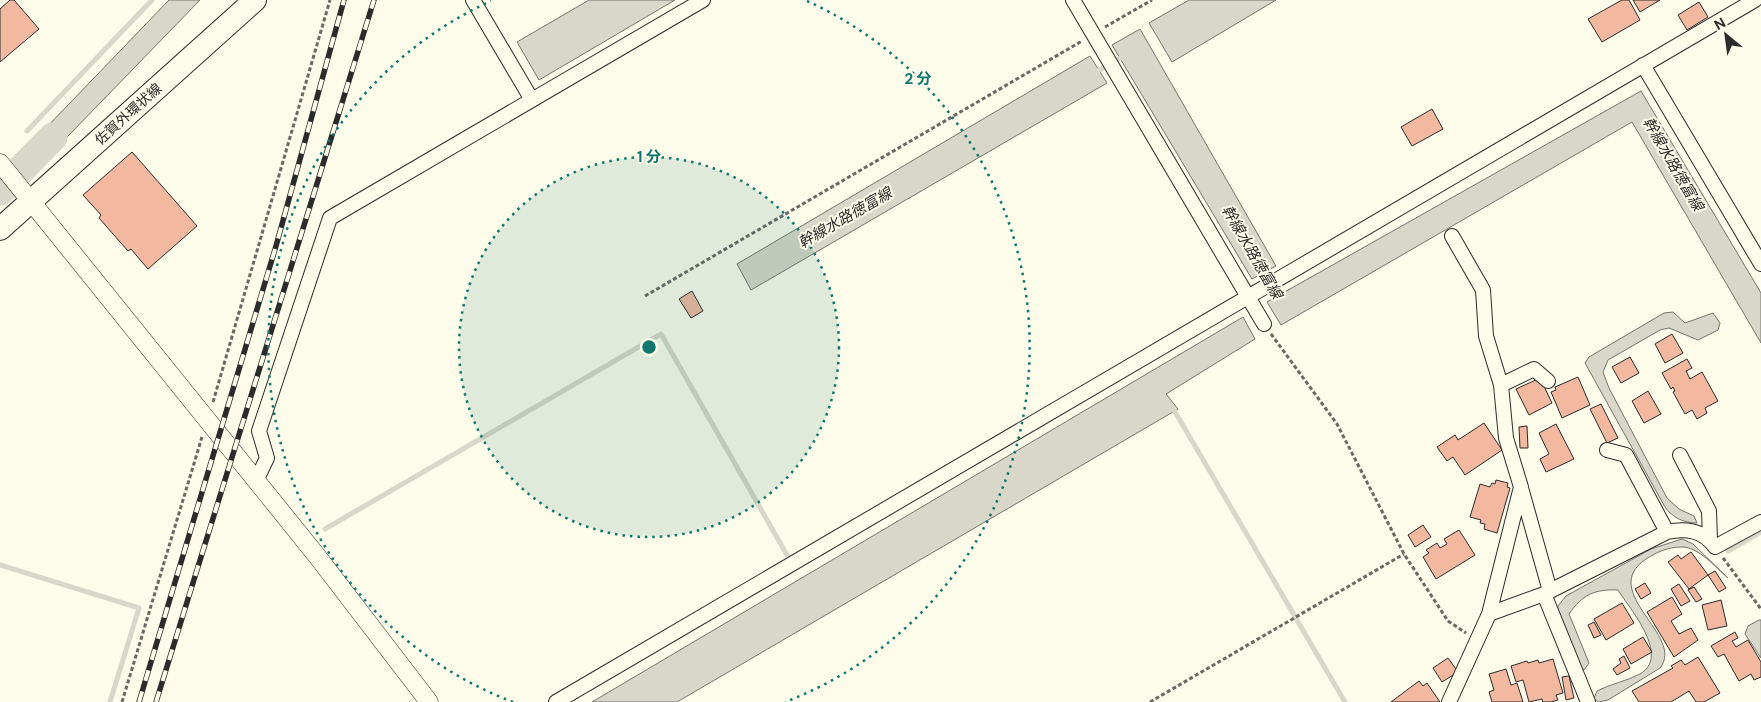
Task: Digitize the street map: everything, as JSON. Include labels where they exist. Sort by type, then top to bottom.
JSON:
[{"type":"main road","name":"佐賀外環状線","points":[[0,229],[25,195],[250,5]]},
{"type":"street","points":[[473,0],[532,100]]},
{"type":"street","points":[[256,480],[267,458],[259,431],[330,218],[703,0]]},
{"type":"street","points":[[1073,0],[1264,324]]},
{"type":"street","points":[[556,702],[1755,0]]},
{"type":"street","points":[[1644,65],[1761,264]]},
{"type":"street","points":[[1,166],[256,480],[429,702]]},
{"type":"street","points":[[1452,236],[1483,290],[1486,336],[1501,385],[1506,438],[1521,487],[1547,592],[1588,702]]},
{"type":"street","points":[[1501,385],[1534,369],[1548,381]]},
{"type":"street","points":[[1607,450],[1626,455],[1667,532]]},
{"type":"street","points":[[1680,455],[1709,511],[1713,544]]},
{"type":"street","points":[[1449,702],[1489,614],[1521,487]]},
{"type":"street","points":[[1713,544],[1761,522]]},
{"type":"street","points":[[1489,614],[1547,592],[1667,532],[1686,528],[1713,544]]},
{"type":"path","points":[[122,702],[330,0]]},
{"type":"path","points":[[645,296],[1152,0]]},
{"type":"path","points":[[1264,324],[1337,424],[1404,554],[1448,621],[1477,640]]},
{"type":"path","points":[[1713,544],[1761,609]]},
{"type":"path","points":[[1150,702],[1404,554]]},
{"type":"water","points":[[169,0],[200,0],[36,169],[25,165],[19,156]]},
{"type":"water","points":[[589,0],[675,0],[539,80],[517,42]]},
{"type":"water","points":[[1189,0],[1276,0],[1172,62],[1149,23]]},
{"type":"water","points":[[1140,29],[1276,266],[1252,279],[1112,45]]},
{"type":"water","points":[[1090,56],[1107,83],[751,290],[737,264]]},
{"type":"water","points":[[1641,91],[1761,293],[1761,343],[1632,122],[1281,325],[1267,302]]},
{"type":"water","points":[[1673,312],[1685,323],[1713,313],[1720,323],[1718,330],[1698,340],[1669,328],[1660,330],[1608,360],[1603,372],[1609,388],[1667,498],[1679,509],[1694,516],[1697,523],[1678,519],[1665,507],[1585,363],[1589,357],[1664,313]]},
{"type":"water","points":[[1243,317],[1255,339],[1166,394],[1178,409],[677,702],[592,702]]},
{"type":"water","points":[[1682,539],[1693,544],[1728,578],[1700,554],[1687,548],[1676,547],[1667,549],[1646,559],[1634,572],[1631,585],[1636,600],[1662,642],[1665,655],[1660,668],[1608,700],[1598,702],[1594,698],[1597,691],[1640,674],[1648,666],[1651,656],[1650,645],[1645,632],[1618,590],[1589,594],[1569,614],[1589,663],[1584,670],[1577,663],[1557,614],[1558,606],[1566,596],[1651,549]]},
{"type":"water","points":[[1761,620],[1761,658],[1745,634],[1748,626]]},
{"type":"building","points":[[10,0],[14,0],[39,29],[0,62],[0,9]]},
{"type":"building","points":[[1622,0],[1629,0],[1640,20],[1602,42],[1588,19]]},
{"type":"building","points":[[1633,0],[1660,0],[1640,12]]},
{"type":"building","points":[[1699,2],[1708,17],[1687,30],[1678,15]]},
{"type":"building","points":[[1432,109],[1443,129],[1412,146],[1401,127]]},
{"type":"building","points":[[132,152],[197,226],[148,269],[131,249],[128,251],[99,218],[101,215],[83,195]]},
{"type":"building","points":[[692,291],[703,311],[691,318],[679,299]]},
{"type":"building","points":[[1672,334],[1683,353],[1665,363],[1655,344]]},
{"type":"building","points":[[1630,357],[1639,373],[1621,383],[1612,367]]},
{"type":"building","points":[[1687,359],[1692,368],[1686,371],[1690,379],[1702,372],[1718,401],[1705,408],[1707,413],[1697,419],[1692,410],[1685,414],[1673,392],[1675,391],[1673,387],[1671,389],[1662,373]]},
{"type":"building","points":[[1578,377],[1590,405],[1562,418],[1551,392],[1556,390],[1555,387]]},
{"type":"building","points":[[1540,378],[1552,403],[1529,415],[1516,389]]},
{"type":"building","points":[[1648,391],[1661,414],[1644,423],[1632,401]]},
{"type":"building","points":[[1601,404],[1618,438],[1607,443],[1590,409]]},
{"type":"building","points":[[1484,423],[1502,450],[1465,475],[1453,457],[1447,461],[1437,447],[1455,435],[1458,440]]},
{"type":"building","points":[[1556,424],[1574,459],[1546,472],[1540,459],[1549,454],[1539,433]]},
{"type":"building","points":[[1527,426],[1528,448],[1520,448],[1519,427]]},
{"type":"building","points":[[1496,480],[1508,483],[1507,487],[1510,488],[1497,533],[1484,529],[1485,524],[1480,523],[1481,520],[1470,517],[1480,484],[1490,487],[1492,483],[1495,484]]},
{"type":"building","points":[[1423,525],[1431,537],[1415,547],[1408,535]]},
{"type":"building","points":[[1459,530],[1475,555],[1436,579],[1423,557],[1429,553],[1426,550],[1437,543],[1440,548],[1447,544],[1444,539]]},
{"type":"building","points":[[1691,552],[1708,575],[1689,589],[1668,562],[1678,555],[1681,559]]},
{"type":"building","points":[[1715,571],[1726,588],[1719,592],[1708,575]]},
{"type":"building","points":[[1645,583],[1651,593],[1641,599],[1635,589]]},
{"type":"building","points":[[1679,584],[1690,601],[1681,606],[1671,589]]},
{"type":"building","points":[[1694,587],[1702,599],[1696,602],[1688,590]]},
{"type":"building","points":[[1672,597],[1682,614],[1671,621],[1679,634],[1691,628],[1698,640],[1674,657],[1647,612]]},
{"type":"building","points":[[1721,600],[1727,626],[1708,630],[1702,605]]},
{"type":"building","points":[[1622,603],[1634,623],[1606,640],[1594,619]]},
{"type":"building","points":[[1594,622],[1601,635],[1594,638],[1588,625]]},
{"type":"building","points":[[1735,632],[1738,638],[1732,641],[1736,647],[1748,640],[1761,662],[1761,677],[1754,680],[1751,674],[1739,681],[1724,654],[1718,657],[1711,646]]},
{"type":"building","points":[[1643,637],[1652,652],[1631,664],[1623,649]]},
{"type":"building","points":[[1624,656],[1630,668],[1617,675],[1613,669],[1621,663],[1619,659]]},
{"type":"building","points":[[1698,657],[1720,693],[1704,702],[1696,702],[1689,691],[1671,702],[1639,702],[1632,691],[1673,668],[1671,666],[1681,660],[1685,665]]},
{"type":"building","points":[[1448,658],[1458,672],[1442,682],[1433,668]]},
{"type":"building","points":[[1553,659],[1563,693],[1556,695],[1558,700],[1551,702],[1543,702],[1542,699],[1529,702],[1523,680],[1516,682],[1511,666],[1527,661],[1528,663],[1538,660],[1539,663]]},
{"type":"building","points":[[1506,669],[1511,685],[1517,683],[1523,702],[1492,702],[1489,692],[1494,690],[1489,674]]},
{"type":"building","points":[[1569,676],[1574,698],[1566,700],[1562,677]]},
{"type":"building","points":[[1419,681],[1423,686],[1427,683],[1440,702],[1391,702]]},
{"type":"waterway","points":[[27,131],[152,0]]},
{"type":"waterway","name":"幹線水路徳富線","points":[[1094,73],[1126,55]]},
{"type":"waterway","points":[[0,191],[53,137]]},
{"type":"waterway","name":"幹線水路徳富線","points":[[1261,268],[1281,302]]},
{"type":"waterway","points":[[325,529],[661,334],[787,555]]},
{"type":"waterway","points":[[1171,405],[1345,702]]},
{"type":"waterway","points":[[1728,551],[1761,532]]},
{"type":"waterway","points":[[0,565],[139,608],[110,702]]},
{"type":"railway","points":[[139,702],[276,246],[344,0]]},
{"type":"railway","points":[[156,702],[374,0]]}]
